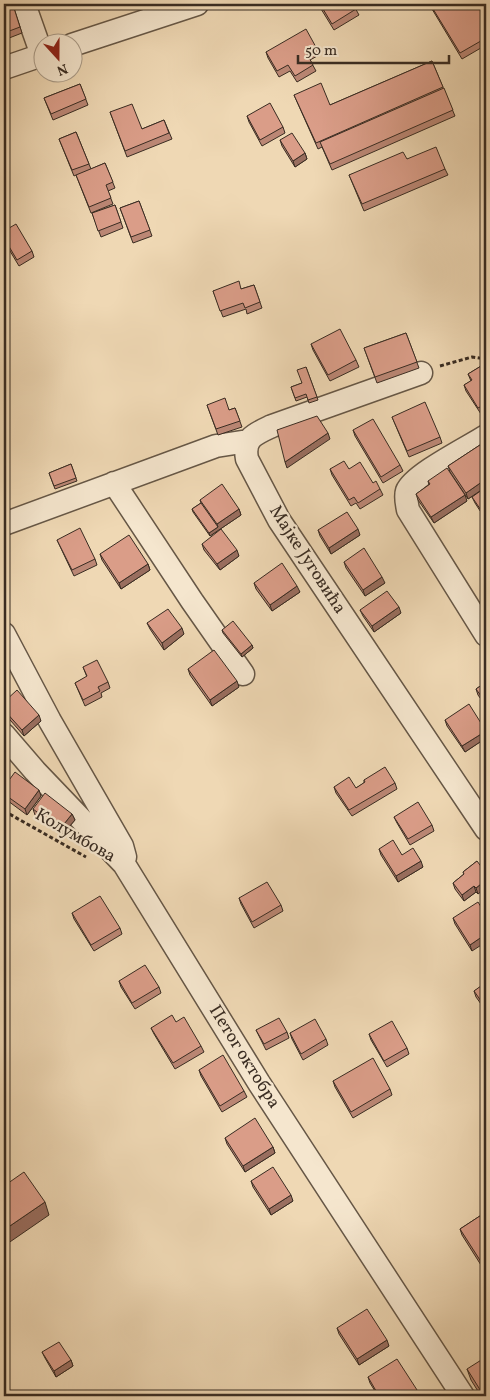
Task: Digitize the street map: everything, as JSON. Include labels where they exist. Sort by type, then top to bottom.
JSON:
[{"type":"street","points":[[24,4],[34,32]]},
{"type":"street","points":[[82,42],[197,4]]},
{"type":"street","points":[[4,68],[32,58]]},
{"type":"street","points":[[4,524],[216,446],[248,441],[252,436],[272,426],[421,373]]},
{"type":"street","points":[[486,436],[420,476],[407,491],[406,499],[408,510],[486,635]]},
{"type":"street","name":"Мајке Југовића","points":[[248,441],[245,449],[247,459],[279,520],[486,829]]},
{"type":"street","points":[[114,482],[192,601],[243,674]]},
{"type":"street","points":[[4,634],[50,721],[122,846],[125,855],[124,864]]},
{"type":"street","name":"Петог октобра","points":[[4,734],[36,771],[124,864],[259,1083],[463,1396]]},
{"type":"path","points":[[421,373],[472,357],[486,359]]},
{"type":"path","name":"Колумбова","points":[[4,811],[93,861]]},
{"type":"building","points":[[320,4],[353,4],[356,9],[332,24]]},
{"type":"building","points":[[430,4],[478,4],[486,17],[486,38],[460,53]]},
{"type":"building","points":[[13,5],[20,27],[4,33],[4,8]]},
{"type":"building","points":[[306,29],[317,49],[307,54],[313,65],[295,76],[288,65],[277,71],[266,52]]},
{"type":"building","points":[[432,61],[443,87],[316,143],[294,95],[321,83],[330,105]]},
{"type":"building","points":[[80,84],[86,99],[51,114],[44,98]]},
{"type":"building","points":[[444,88],[453,110],[330,164],[320,142]]},
{"type":"building","points":[[270,103],[283,127],[260,140],[247,116]]},
{"type":"building","points":[[132,104],[142,129],[164,120],[169,133],[125,151],[110,112]]},
{"type":"building","points":[[76,132],[89,164],[72,170],[59,139]]},
{"type":"building","points":[[292,133],[305,153],[293,161],[280,140]]},
{"type":"building","points":[[436,147],[445,169],[362,204],[349,175],[403,152],[407,159]]},
{"type":"building","points":[[105,163],[113,182],[106,185],[111,198],[89,207],[76,175]]},
{"type":"building","points":[[139,201],[150,230],[131,237],[120,208]]},
{"type":"building","points":[[115,205],[121,222],[98,231],[92,213]]},
{"type":"building","points":[[16,224],[32,251],[17,260],[4,238],[4,231]]},
{"type":"building","points":[[239,281],[241,289],[254,285],[260,302],[245,308],[243,303],[220,311],[213,291]]},
{"type":"building","points":[[340,329],[356,360],[328,375],[311,344]]},
{"type":"building","points":[[406,333],[417,362],[375,377],[364,348]]},
{"type":"building","points":[[486,363],[486,404],[478,408],[464,385],[472,380],[468,374]]},
{"type":"building","points":[[306,367],[317,397],[308,400],[306,394],[295,398],[291,387],[302,383],[297,370]]},
{"type":"building","points":[[225,398],[229,410],[235,408],[240,421],[216,429],[207,405]]},
{"type":"building","points":[[425,402],[440,437],[407,451],[392,417]]},
{"type":"building","points":[[317,416],[328,433],[285,462],[277,430]]},
{"type":"building","points":[[373,419],[400,465],[381,477],[353,430]]},
{"type":"building","points":[[486,441],[486,479],[466,493],[448,466]]},
{"type":"building","points":[[344,461],[349,469],[360,462],[373,483],[376,481],[380,489],[358,503],[354,497],[349,500],[330,469]]},
{"type":"building","points":[[71,464],[76,478],[54,486],[49,473]]},
{"type":"building","points":[[447,468],[465,495],[431,517],[416,494],[430,484],[428,481]]},
{"type":"building","points":[[222,484],[239,509],[217,524],[200,500]]},
{"type":"building","points":[[486,487],[486,515],[485,516],[472,497]]},
{"type":"building","points":[[201,503],[218,527],[209,533],[192,509]]},
{"type":"building","points":[[347,512],[358,529],[329,548],[318,530]]},
{"type":"building","points":[[80,528],[95,559],[72,570],[57,540]]},
{"type":"building","points":[[221,529],[237,550],[217,564],[202,544]]},
{"type":"building","points":[[129,535],[148,564],[119,583],[100,554]]},
{"type":"building","points":[[364,548],[382,577],[363,590],[344,562]]},
{"type":"building","points":[[282,563],[297,586],[270,605],[254,583]]},
{"type":"building","points":[[387,591],[399,607],[372,626],[360,610]]},
{"type":"building","points":[[168,609],[182,628],[162,643],[147,623]]},
{"type":"building","points":[[233,621],[252,645],[241,654],[222,630]]},
{"type":"building","points":[[214,650],[237,681],[210,700],[188,669]]},
{"type":"building","points":[[97,660],[108,682],[98,687],[100,691],[83,700],[75,683],[87,676],[83,667]]},
{"type":"building","points":[[486,682],[486,699],[484,700],[476,689]]},
{"type":"building","points":[[17,690],[39,715],[22,730],[4,710],[4,702]]},
{"type":"building","points":[[469,704],[486,731],[462,746],[445,720]]},
{"type":"building","points":[[385,767],[395,783],[349,810],[334,787],[349,777],[356,788],[365,782],[364,780]]},
{"type":"building","points":[[15,772],[39,790],[25,809],[4,794],[4,787]]},
{"type":"building","points":[[45,793],[72,814],[60,829],[33,809]]},
{"type":"building","points":[[418,802],[432,825],[408,839],[394,817]]},
{"type":"building","points":[[393,840],[402,855],[413,848],[421,861],[396,876],[379,849]]},
{"type":"building","points":[[477,861],[486,873],[486,880],[462,895],[453,883]]},
{"type":"building","points":[[267,882],[281,905],[252,922],[239,898]]},
{"type":"building","points":[[100,896],[120,928],[91,945],[72,913]]},
{"type":"building","points":[[478,902],[486,915],[486,934],[470,945],[453,918]]},
{"type":"building","points":[[145,965],[159,987],[132,1003],[119,981]]},
{"type":"building","points":[[486,984],[486,1008],[474,991]]},
{"type":"building","points":[[172,1015],[176,1022],[184,1017],[201,1046],[173,1063],[151,1028]]},
{"type":"building","points":[[279,1018],[287,1032],[264,1044],[256,1030]]},
{"type":"building","points":[[315,1019],[326,1039],[301,1054],[290,1033]]},
{"type":"building","points":[[392,1021],[407,1048],[384,1061],[369,1034]]},
{"type":"building","points":[[223,1055],[244,1091],[220,1106],[199,1070]]},
{"type":"building","points":[[373,1058],[390,1089],[351,1112],[333,1081]]},
{"type":"building","points":[[255,1118],[273,1147],[243,1166],[225,1138]]},
{"type":"building","points":[[273,1167],[291,1195],[269,1209],[251,1181]]},
{"type":"building","points":[[24,1172],[45,1202],[4,1230],[4,1186]]},
{"type":"building","points":[[486,1212],[486,1267],[485,1268],[460,1229]]},
{"type":"building","points":[[367,1309],[387,1340],[357,1359],[337,1328]]},
{"type":"building","points":[[59,1342],[71,1360],[54,1371],[42,1352]]},
{"type":"building","points":[[486,1357],[486,1396],[484,1396],[467,1369]]},
{"type":"building","points":[[397,1359],[419,1393],[414,1396],[379,1396],[368,1377]]}]
